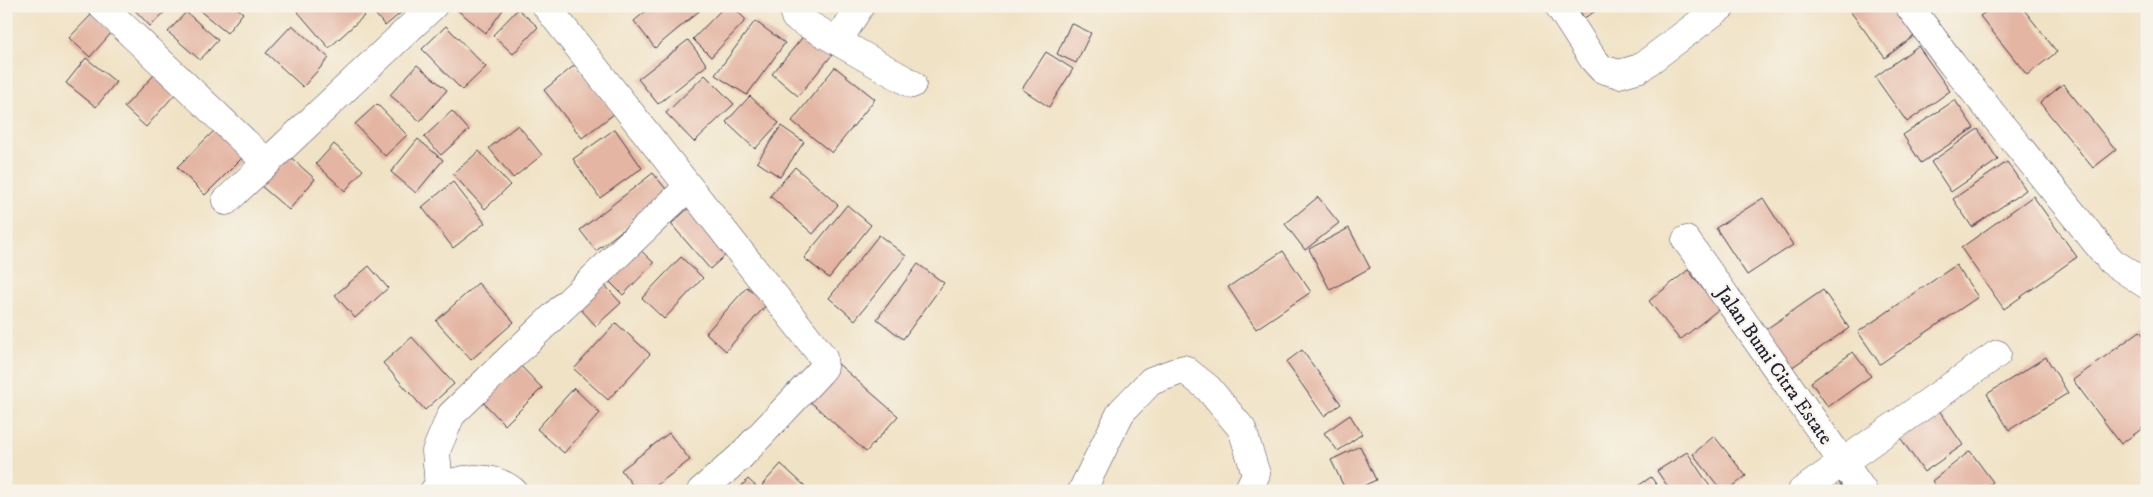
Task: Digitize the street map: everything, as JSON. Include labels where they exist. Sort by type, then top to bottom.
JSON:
[{"type":"street","points":[[102,6],[267,163]]},
{"type":"street","points":[[226,201],[433,6]]},
{"type":"street","points":[[546,6],[824,357],[824,367],[820,372],[745,452],[701,491]]},
{"type":"street","points":[[838,41],[860,6]]},
{"type":"street","points":[[1559,6],[1592,59],[1602,69],[1618,74],[1640,68],[1722,6]]},
{"type":"street","points":[[1910,6],[1952,64],[2111,261],[2147,285]]},
{"type":"street","points":[[795,17],[912,84]]},
{"type":"street","points":[[513,491],[505,484],[474,478],[436,489],[436,451],[451,414],[688,187]]},
{"type":"street","name":"Jalan Bumi Citra Estate","points":[[1686,240],[1863,491]]},
{"type":"street","points":[[1802,491],[1997,354]]},
{"type":"street","points":[[1082,491],[1121,412],[1151,381],[1184,369],[1208,388],[1242,429],[1256,474],[1248,491]]},
{"type":"building","points":[[131,6],[171,6],[150,26]]},
{"type":"building","points":[[204,6],[235,6],[243,13],[227,33],[200,11]]},
{"type":"building","points":[[304,6],[355,6],[364,16],[329,48],[298,12]]},
{"type":"building","points":[[369,6],[409,6],[385,26]]},
{"type":"building","points":[[458,6],[505,7],[486,33],[456,9]]},
{"type":"building","points":[[652,6],[705,6],[655,48],[634,21]]},
{"type":"building","points":[[725,6],[732,6],[746,20],[711,57],[693,39]]},
{"type":"building","points":[[1577,6],[1604,6],[1584,18]]},
{"type":"building","points":[[1856,6],[1892,6],[1914,36],[1885,58],[1850,11]]},
{"type":"building","points":[[1993,6],[2021,6],[2057,52],[2027,75],[1980,16]]},
{"type":"building","points":[[518,9],[538,27],[513,54],[493,35]]},
{"type":"building","points":[[186,12],[218,40],[200,60],[168,32]]},
{"type":"building","points":[[93,13],[113,31],[90,57],[69,38]]},
{"type":"building","points":[[755,21],[785,43],[747,95],[715,75]]},
{"type":"building","points":[[1071,23],[1091,33],[1076,63],[1057,54]]},
{"type":"building","points":[[292,25],[329,58],[303,87],[266,53]]},
{"type":"building","points":[[446,26],[486,67],[462,90],[422,49]]},
{"type":"building","points":[[807,32],[833,54],[798,96],[772,74]]},
{"type":"building","points":[[688,40],[707,65],[658,104],[638,79]]},
{"type":"building","points":[[1918,46],[1950,91],[1907,122],[1875,77]]},
{"type":"building","points":[[1046,52],[1073,69],[1049,107],[1022,89]]},
{"type":"building","points":[[86,58],[116,82],[96,107],[66,83]]},
{"type":"building","points":[[417,65],[447,90],[420,121],[390,95]]},
{"type":"building","points":[[575,65],[614,114],[582,138],[544,90]]},
{"type":"building","points":[[835,67],[875,99],[832,153],[792,121]]},
{"type":"building","points":[[155,74],[176,93],[146,127],[124,107]]},
{"type":"building","points":[[705,75],[734,104],[694,142],[666,113]]},
{"type":"building","points":[[2063,84],[2116,150],[2093,168],[2040,103]]},
{"type":"building","points":[[750,96],[779,123],[755,149],[726,122]]},
{"type":"building","points":[[1955,100],[1974,128],[1921,163],[1903,135]]},
{"type":"building","points":[[377,104],[407,135],[385,156],[355,124]]},
{"type":"building","points":[[452,111],[469,130],[441,155],[424,137]]},
{"type":"building","points":[[518,125],[542,155],[513,178],[489,148]]},
{"type":"building","points":[[781,126],[804,142],[780,177],[757,162]]},
{"type":"building","points":[[216,129],[243,157],[205,195],[177,167]]},
{"type":"building","points":[[615,129],[642,168],[600,198],[573,159]]},
{"type":"building","points":[[1978,129],[1998,160],[1951,192],[1931,162]]},
{"type":"building","points":[[418,139],[443,160],[416,193],[391,172]]},
{"type":"building","points":[[334,144],[363,170],[345,191],[316,164]]},
{"type":"building","points":[[479,151],[510,185],[485,209],[453,174]]},
{"type":"building","points":[[287,154],[315,179],[289,210],[260,185]]},
{"type":"building","points":[[2007,162],[2026,190],[1972,227],[1953,199]]},
{"type":"building","points":[[795,167],[838,205],[813,234],[770,196]]},
{"type":"building","points":[[653,173],[669,193],[596,251],[580,230]]},
{"type":"building","points":[[453,182],[485,223],[453,248],[422,207]]},
{"type":"building","points":[[2033,196],[2077,257],[2004,309],[1961,248]]},
{"type":"building","points":[[1318,197],[1339,223],[1305,250],[1285,224]]},
{"type":"building","points":[[1763,198],[1793,245],[1747,275],[1716,228]]},
{"type":"building","points":[[847,205],[871,225],[829,278],[804,258]]},
{"type":"building","points":[[691,206],[730,251],[710,269],[671,224]]},
{"type":"building","points":[[1349,228],[1370,268],[1330,290],[1309,249]]},
{"type":"building","points":[[879,235],[906,256],[855,320],[829,298]]},
{"type":"building","points":[[636,246],[654,263],[623,295],[605,277]]},
{"type":"building","points":[[1283,251],[1311,292],[1256,329],[1228,287]]},
{"type":"building","points":[[681,257],[703,278],[664,319],[642,298]]},
{"type":"building","points":[[918,264],[944,283],[903,339],[877,319]]},
{"type":"building","points":[[1956,265],[1978,297],[1880,364],[1858,332]]},
{"type":"building","points":[[369,266],[388,288],[355,318],[335,295]]},
{"type":"building","points":[[1688,270],[1719,309],[1680,340],[1649,301]]},
{"type":"building","points":[[601,281],[621,303],[596,326],[576,304]]},
{"type":"building","points":[[478,283],[514,322],[471,360],[436,321]]},
{"type":"building","points":[[747,287],[767,304],[726,351],[706,333]]},
{"type":"building","points":[[1823,290],[1849,328],[1791,368],[1765,330]]},
{"type":"building","points":[[616,323],[650,354],[608,400],[574,369]]},
{"type":"building","points":[[2140,331],[2147,340],[2147,425],[2121,444],[2073,380]]},
{"type":"building","points":[[412,337],[454,384],[425,410],[383,363]]},
{"type":"building","points":[[1302,350],[1341,404],[1324,416],[1286,362]]},
{"type":"building","points":[[1853,352],[1871,376],[1828,407],[1811,382]]},
{"type":"building","points":[[2046,357],[2068,393],[2009,430],[1987,394]]},
{"type":"building","points":[[516,361],[542,388],[505,425],[479,398]]},
{"type":"building","points":[[836,362],[898,416],[866,452],[805,397]]},
{"type":"building","points":[[574,388],[600,413],[564,453],[537,429]]},
{"type":"building","points":[[1934,403],[1963,445],[1924,472],[1895,430]]},
{"type":"building","points":[[1350,415],[1362,434],[1338,451],[1324,433]]},
{"type":"building","points":[[669,433],[690,460],[649,491],[637,491],[621,470]]},
{"type":"building","points":[[1714,436],[1746,476],[1727,491],[1722,491],[1693,454]]},
{"type":"building","points":[[1360,446],[1376,480],[1352,491],[1346,491],[1331,460]]},
{"type":"building","points":[[1970,451],[1993,482],[1982,491],[1940,491],[1932,481]]},
{"type":"building","points":[[1687,452],[1713,491],[1671,491],[1657,471]]},
{"type":"building","points":[[781,464],[806,487],[803,491],[769,491],[762,485]]},
{"type":"building","points":[[1651,477],[1661,491],[1637,491],[1635,488]]},
{"type":"building","points":[[748,479],[761,491],[737,491]]},
{"type":"building","points":[[1837,480],[1845,491],[1821,491]]}]
